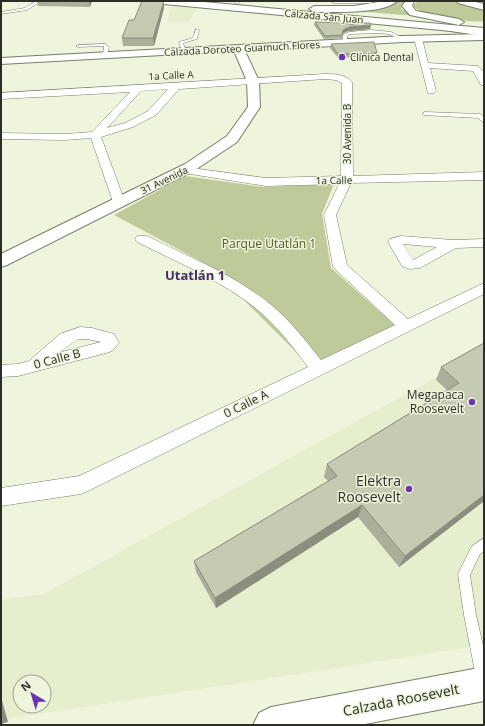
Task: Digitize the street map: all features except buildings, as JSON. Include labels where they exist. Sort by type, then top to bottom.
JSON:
[{"type":"main road","name":"Calzada San Juan","points":[[164,1],[484,32]]},
{"type":"main road","name":"Calzada San Juan","points":[[235,1],[484,25]]},
{"type":"main road","points":[[314,8],[369,8],[393,1]]},
{"type":"main road","points":[[410,1],[407,6],[409,10],[459,22]]},
{"type":"main road","points":[[461,1],[484,7]]},
{"type":"main road","points":[[474,1],[484,7]]},
{"type":"main road","points":[[420,38],[445,34],[444,31],[437,27]]},
{"type":"main road","name":"Calzada Doroteo Guamuch Flores","points":[[1,61],[238,48],[345,38],[484,38]]},
{"type":"main road","name":"31 Avenida","points":[[1,261],[184,170],[232,139],[254,107],[253,81],[238,48]]},
{"type":"main road","name":"Calzada Roosevelt","points":[[271,725],[484,683]]},
{"type":"street","points":[[334,1],[371,1]]},
{"type":"street","points":[[420,38],[431,91]]},
{"type":"street","points":[[426,65],[475,68],[479,71],[484,83]]},
{"type":"street","name":"1a Calle A","points":[[1,96],[253,81],[334,77],[343,79]]},
{"type":"street","name":"30 Avenida B","points":[[343,79],[347,82],[347,180],[330,216],[340,266],[406,326]]},
{"type":"street","points":[[1,136],[55,138],[95,135],[142,120],[152,113],[176,86]]},
{"type":"street","points":[[95,135],[138,88]]},
{"type":"street","points":[[95,135],[119,202]]},
{"type":"street","name":"1a Calle","points":[[184,170],[266,182],[484,176]]},
{"type":"street","points":[[142,239],[235,286],[254,299],[280,322],[319,369]]},
{"type":"street","points":[[453,244],[484,243]]},
{"type":"street","name":"0 Calle A","points":[[1,497],[81,485],[484,288]]},
{"type":"street","name":"0 Calle B","points":[[1,371],[18,370],[106,346],[111,343]]},
{"type":"lane","points":[[1,13],[26,9],[39,1]]},
{"type":"lane","points":[[330,17],[343,23],[355,26]]},
{"type":"lane","points":[[343,23],[345,38],[377,32]]},
{"type":"lane","points":[[184,51],[181,42],[195,39],[197,30]]},
{"type":"lane","points":[[370,30],[390,33],[403,39]]},
{"type":"lane","points":[[78,46],[105,45],[107,47],[105,55]]},
{"type":"lane","points":[[425,114],[482,115],[484,121]]},
{"type":"lane","points":[[484,544],[476,550],[464,574],[470,615],[484,683]]},
{"type":"shaded area","points":[[172,6],[196,8],[189,22],[167,22]]},
{"type":"shaded area","points":[[484,351],[484,645],[52,712],[52,674],[12,674],[12,714],[40,714],[1,720],[1,600],[44,594]]},
{"type":"green space","points":[[399,1],[406,1],[401,5],[401,9],[416,16],[354,11],[373,9]]},
{"type":"green space","points":[[419,1],[451,1],[480,9],[484,11],[484,21],[478,22],[458,20],[425,13],[413,6]]},
{"type":"green space","name":"Parque Utatlán 1","points":[[185,176],[263,187],[334,184],[322,214],[331,268],[396,326],[310,366],[210,266],[114,215]]},
{"type":"place","name":"Clínica Dental","points":[[342,57]]},
{"type":"place","name":"Megapaca Roosevelt","points":[[472,402]]},
{"type":"place","name":"Elektra Roosevelt","points":[[409,489]]},
{"type":"district","name":"Utatlán 1","points":[[195,275]]}]
